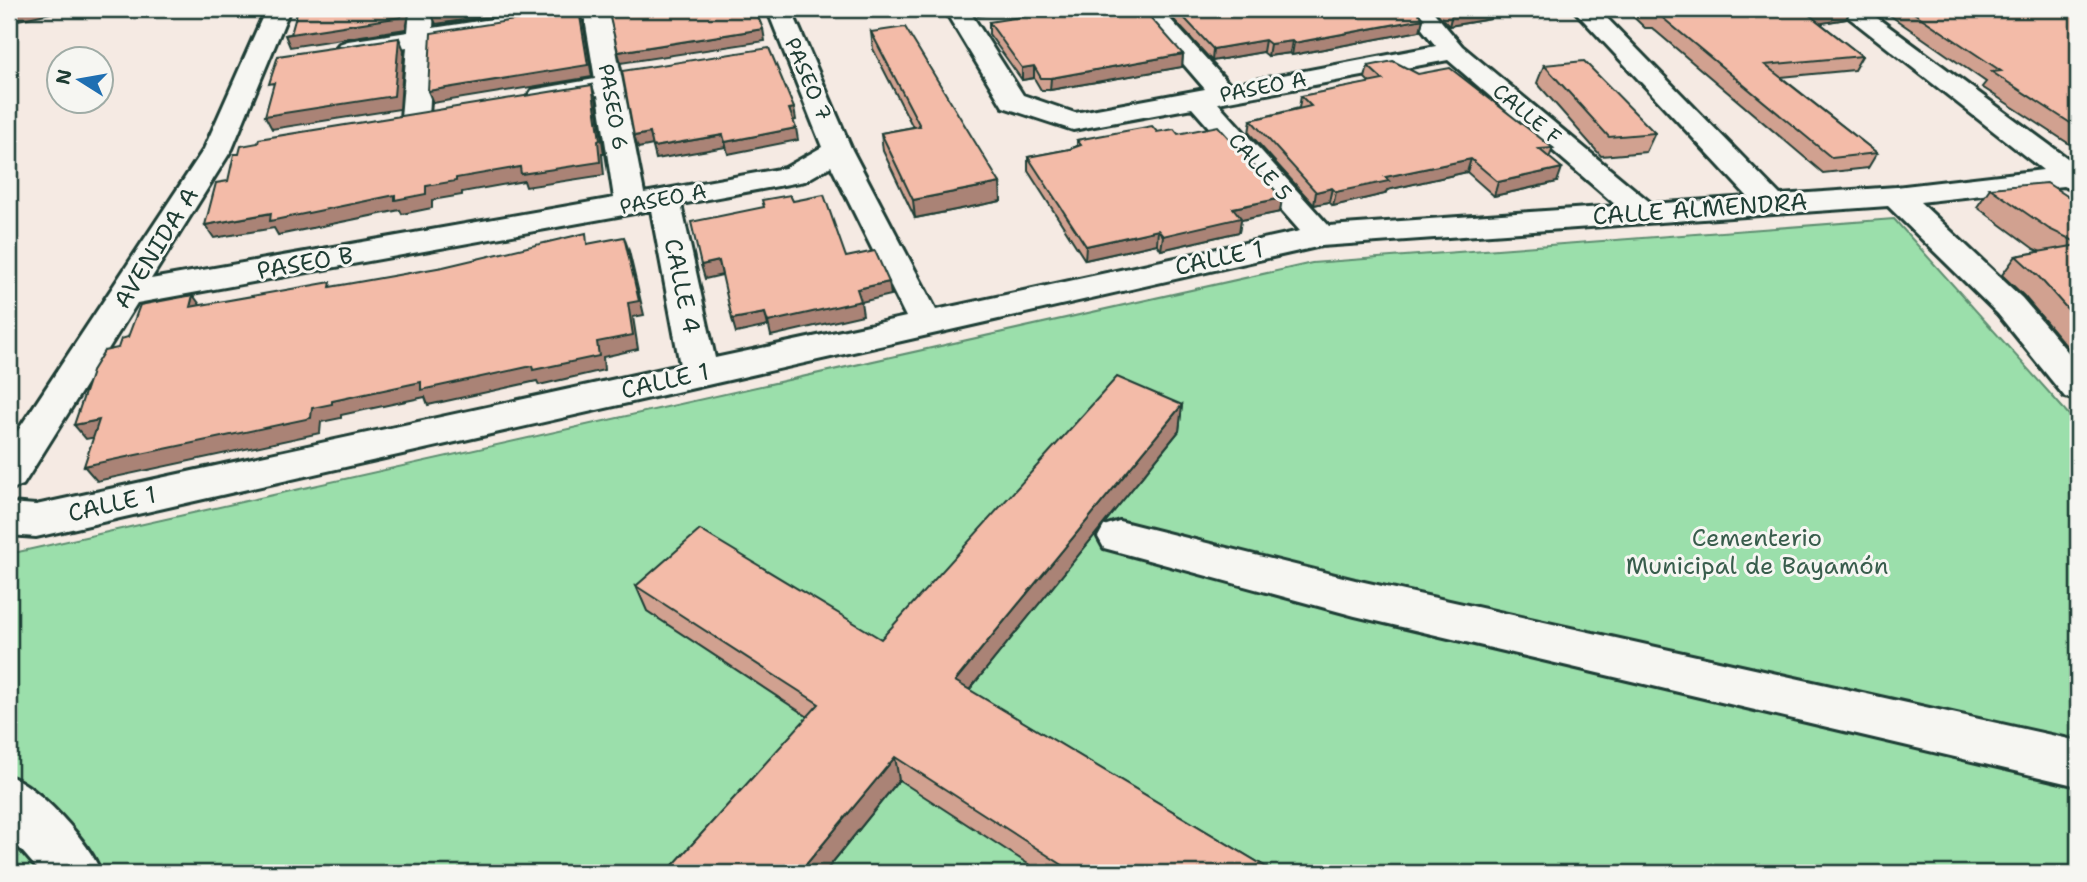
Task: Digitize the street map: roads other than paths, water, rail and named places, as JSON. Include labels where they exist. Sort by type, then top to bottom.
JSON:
[{"type":"street","name":"AVENIDA A","points":[[9,475],[128,294],[231,147],[270,60],[278,9]]},
{"type":"street","points":[[414,118],[422,9]]},
{"type":"street","points":[[324,52],[596,9]]},
{"type":"street","name":"PASEO 6","points":[[596,9],[616,78],[631,205]]},
{"type":"street","name":"PASEO 7","points":[[779,9],[838,149],[926,323]]},
{"type":"street","name":"CALLE 5","points":[[1148,9],[1321,236]]},
{"type":"street","name":"CALLE F","points":[[1418,9],[1453,51],[1643,212]]},
{"type":"street","points":[[1585,9],[1772,204]]},
{"type":"street","points":[[1850,9],[2075,178]]},
{"type":"street","name":"PASEO A","points":[[973,19],[1013,101],[1073,122],[1453,51]]},
{"type":"street","points":[[767,50],[794,46]]},
{"type":"street","points":[[517,100],[616,78]]},
{"type":"street","name":"PASEO A","points":[[482,233],[794,175],[838,149]]},
{"type":"street","name":"CALLE ALMENDRA","points":[[1321,236],[1896,196],[2075,178]]},
{"type":"street","points":[[1896,196],[2010,306],[2078,388]]},
{"type":"street","name":"CALLE 4","points":[[664,199],[700,373]]},
{"type":"street","name":"PASEO B","points":[[128,294],[482,233]]},
{"type":"street","name":"CALLE 1","points":[[9,519],[36,521],[1321,236]]},
{"type":"street","points":[[1119,537],[1355,598],[2078,764]]},
{"type":"street","points":[[9,799],[75,873]]},
{"type":"park label","name":"Cementerio Municipal de Bayamón","points":[[1757,552]]}]
